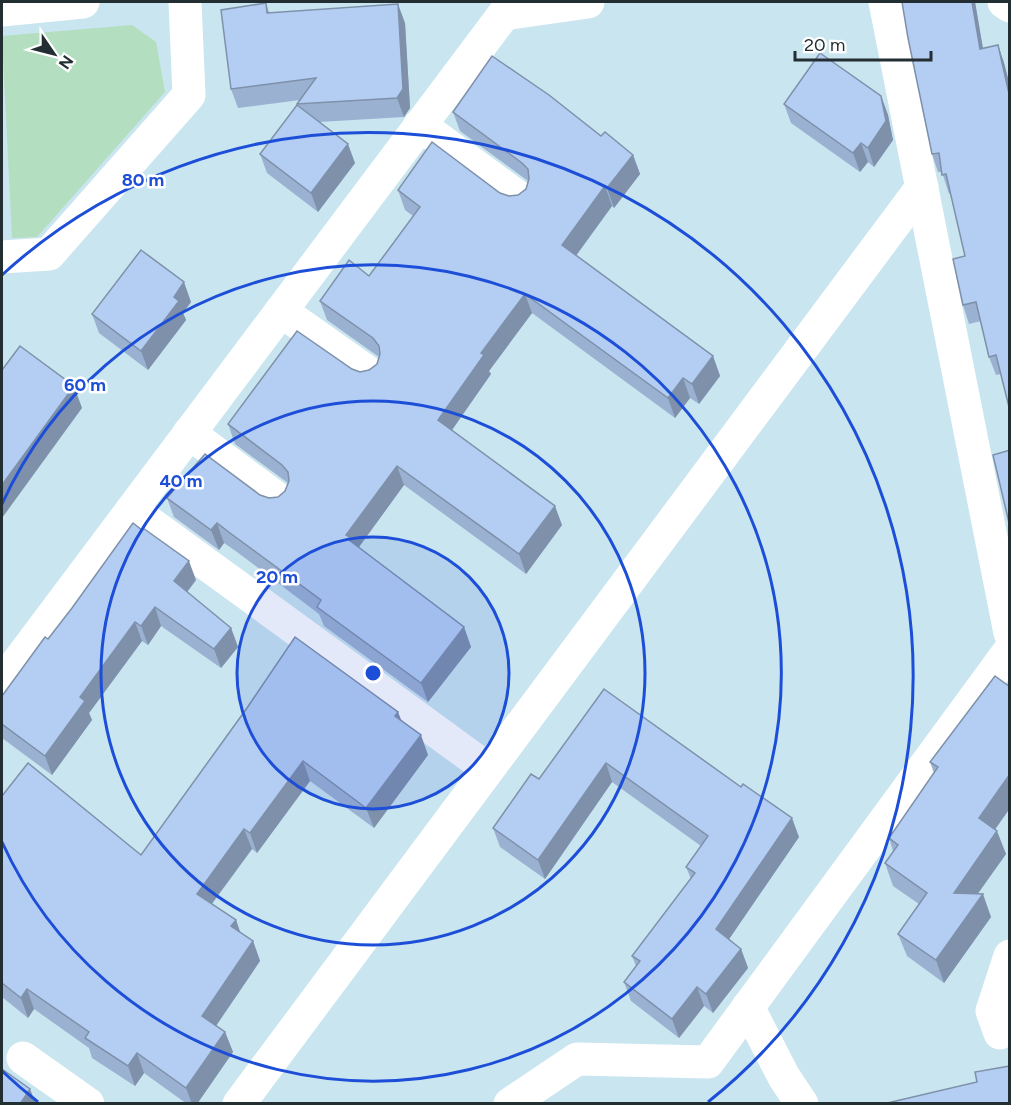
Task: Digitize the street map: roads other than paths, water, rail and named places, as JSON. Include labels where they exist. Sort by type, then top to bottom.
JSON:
[{"type":"street","points":[[2,10],[83,2]]},
{"type":"street","points":[[2,257],[49,254],[189,95],[185,2]]},
{"type":"street","points":[[2,683],[504,14],[588,2]]},
{"type":"street","points":[[885,2],[1010,633]]},
{"type":"street","points":[[1004,2],[1010,6]]},
{"type":"street","points":[[420,125],[518,197]]},
{"type":"street","points":[[239,1104],[922,187]]},
{"type":"street","points":[[281,311],[369,373]]},
{"type":"street","points":[[189,433],[278,499]]},
{"type":"street","points":[[132,510],[488,769]]},
{"type":"street","points":[[510,1104],[577,1059],[708,1062],[1010,650]]},
{"type":"street","points":[[1000,1033],[992,1011],[1010,956]]},
{"type":"street","points":[[748,1007],[784,1077],[802,1104]]},
{"type":"street","points":[[23,1058],[88,1104]]}]
